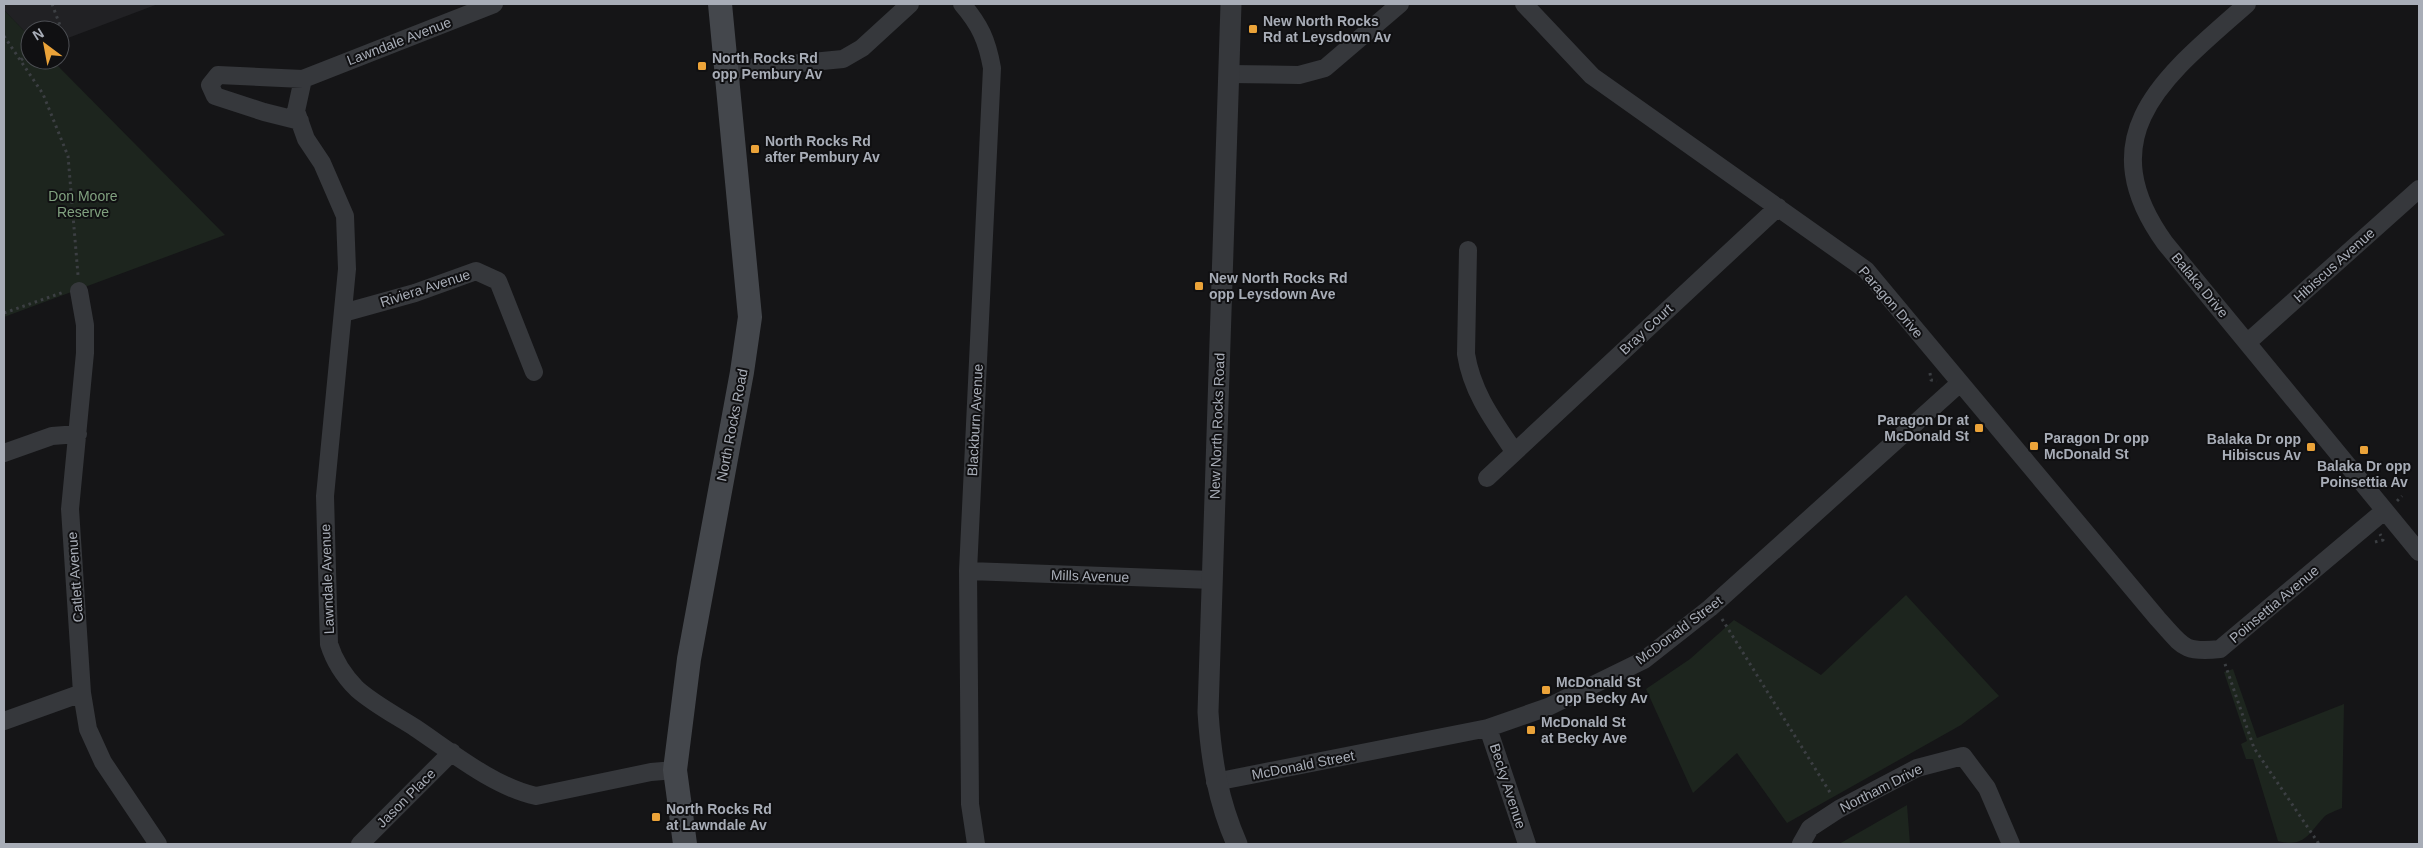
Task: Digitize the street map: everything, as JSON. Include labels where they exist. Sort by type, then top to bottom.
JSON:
[{"type":"main road","name":"North Rocks Road","points":[[684,844],[675,770],[688,659],[742,372],[750,317],[720,4]]},
{"type":"street","name":"Lawndale Avenue","points":[[300,121],[264,112],[215,96],[210,85],[218,75],[303,78],[494,4]]},
{"type":"street","points":[[727,70],[843,59],[862,48],[910,4]]},
{"type":"street","name":"Blackburn Avenue","points":[[962,4],[975,20],[988,42],[992,68],[968,571],[970,804],[976,844]]},
{"type":"street","name":"New North Rocks Road","points":[[1231,4],[1208,712],[1215,782],[1226,819],[1237,844]]},
{"type":"street","points":[[1229,74],[1299,75],[1325,68],[1400,4]]},
{"type":"street","name":"Paragon Drive","points":[[1524,4],[1592,76],[1866,270],[2158,619]]},
{"type":"street","name":"Balaka Drive","points":[[2247,4],[2166,78],[2143,116],[2136,135],[2132,157],[2137,192],[2152,225],[2419,552]]},
{"type":"street","name":"Lawndale Avenue","points":[[303,78],[296,111],[306,139],[322,163],[345,216],[347,269],[325,496],[330,644],[336,661],[358,689],[452,752],[523,793],[536,796],[651,772],[675,770]]},
{"type":"street","name":"Hibiscus Avenue","points":[[2248,342],[2419,189]]},
{"type":"street","name":"Bray Court","points":[[1487,478],[1778,207]]},
{"type":"street","points":[[1468,250],[1466,354],[1468,368],[1483,405],[1514,451]]},
{"type":"street","name":"Riviera Avenue","points":[[343,313],[476,272],[498,281],[534,372]]},
{"type":"street","name":"Catlett Avenue","points":[[80,291],[86,339],[70,509],[82,693],[88,730],[103,762],[158,844]]},
{"type":"street","name":"McDonald Street","points":[[1215,782],[1488,728],[1548,707],[1644,660],[1710,608],[1960,383]]},
{"type":"street","points":[[4,453],[52,436],[78,434]]},
{"type":"street","name":"Poinsettia Avenue","points":[[2158,619],[2183,646],[2196,651],[2220,649],[2384,511]]},
{"type":"street","name":"Mills Avenue","points":[[968,571],[1212,580]]},
{"type":"street","points":[[4,721],[82,693]]},
{"type":"street","name":"Becky Avenue","points":[[1488,728],[1527,844]]},
{"type":"street","name":"Jason Place","points":[[360,844],[452,752]]},
{"type":"street","name":"Northam Drive","points":[[1801,844],[1810,828],[1839,809],[1917,768],[1963,756],[1987,788],[2011,844]]},
{"type":"path","points":[[52,4],[58,20]]},
{"type":"path","points":[[4,36],[20,60]]},
{"type":"path","points":[[4,312],[57,293],[80,291],[68,156],[44,94],[27,70]]},
{"type":"path","points":[[1710,608],[1722,620],[1839,809]]},
{"type":"path","points":[[2220,649],[2254,748],[2319,844]]},
{"type":"shaded area","points":[[4,4],[158,4],[70,37],[70,20],[20,20],[20,27],[4,10]]},
{"type":"green space","name":"Don Moore Reserve","points":[[4,10],[20,27],[20,70],[62,70],[225,235],[4,317]]},
{"type":"green space","points":[[1906,595],[1999,696],[1961,725],[1787,823],[1737,753],[1693,793],[1646,689],[1690,659],[1734,620],[1821,675]]},
{"type":"green space","points":[[2233,669],[2257,738],[2344,704],[2342,808],[2326,816],[2306,838],[2300,841],[2287,843],[2278,841],[2253,759],[2246,759],[2241,744],[2247,741],[2224,672]]},
{"type":"green space","points":[[1907,805],[1910,844],[1839,844]]},
{"type":"place","name":"New North Rocks Rd at Leysdown Av","points":[[1253,29]]},
{"type":"place","name":"North Rocks Rd opp Pembury Av","points":[[702,66]]},
{"type":"place","name":"North Rocks Rd after Pembury Av","points":[[755,149]]},
{"type":"place","name":"New North Rocks Rd opp Leysdown Ave","points":[[1199,286]]},
{"type":"place","name":"Paragon Dr at McDonald St","points":[[1979,428]]},
{"type":"place","name":"Paragon Dr opp McDonald St","points":[[2034,446]]},
{"type":"place","name":"Balaka Dr opp Hibiscus Av","points":[[2311,447]]},
{"type":"place","name":"Balaka Dr opp Poinsettia Av","points":[[2364,450]]},
{"type":"place","name":"McDonald St opp Becky Av","points":[[1546,690]]},
{"type":"place","name":"McDonald St at Becky Ave","points":[[1531,730]]},
{"type":"place","name":"North Rocks Rd at Lawndale Av","points":[[656,817]]}]
